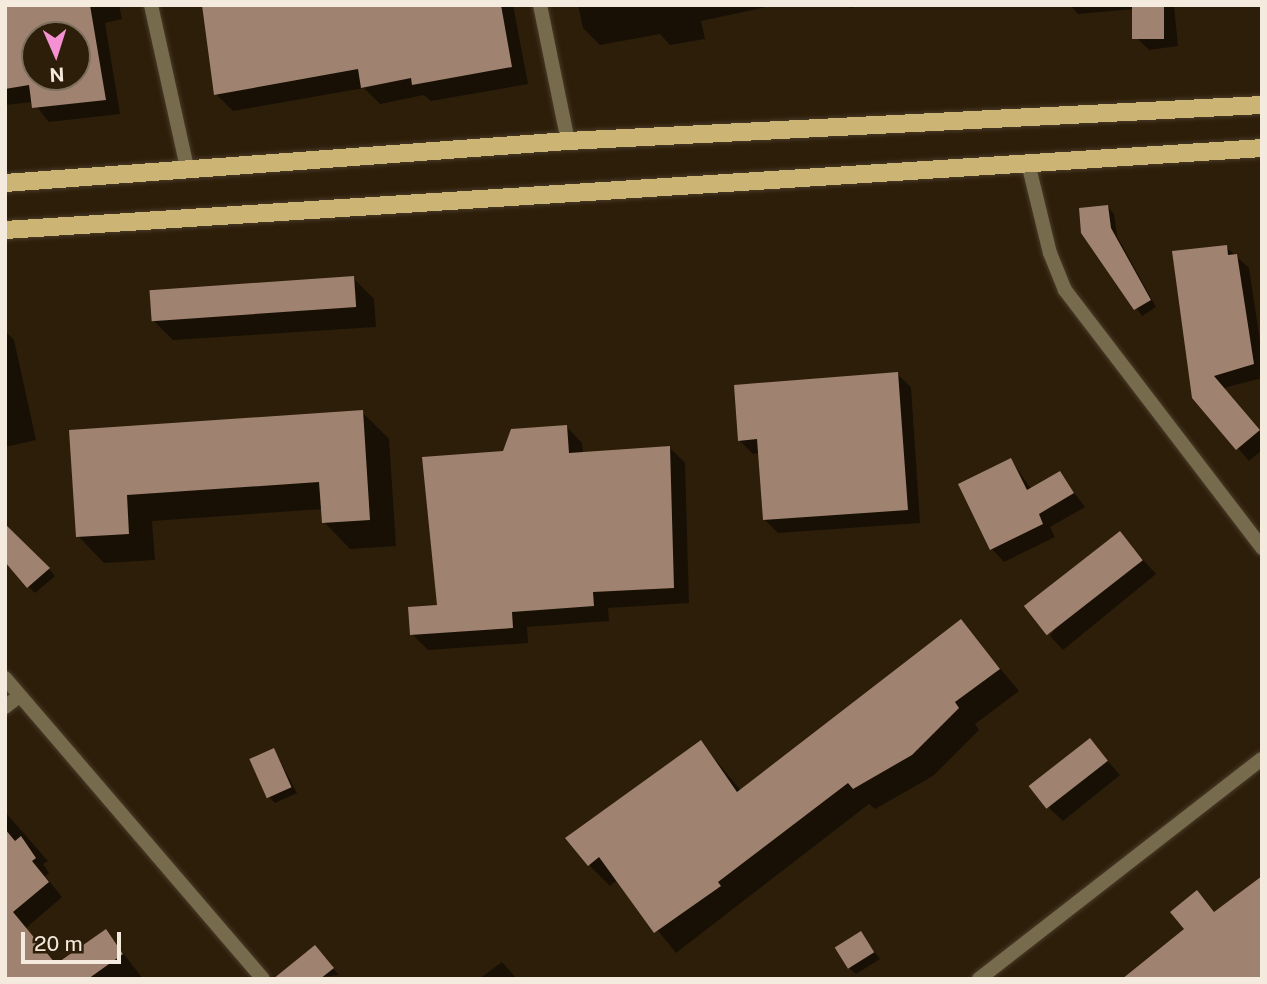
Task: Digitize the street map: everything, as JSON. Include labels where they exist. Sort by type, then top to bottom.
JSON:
[{"type":"main road","points":[[5,183],[187,167],[568,141],[1262,105]]},
{"type":"main road","points":[[5,230],[1262,148]]},
{"type":"street","points":[[151,5],[187,167]]},
{"type":"street","points":[[540,5],[568,141]]},
{"type":"street","points":[[1028,163],[1050,253],[1065,290],[1262,548]]},
{"type":"street","points":[[5,678],[261,978]]},
{"type":"street","points":[[5,708],[19,696]]},
{"type":"street","points":[[979,979],[1262,759]]},
{"type":"building","points":[[5,5],[90,5],[106,100],[32,108],[30,91],[91,91],[91,21],[21,21],[21,86],[5,89]]},
{"type":"building","points":[[202,5],[501,5],[512,67],[412,85],[411,78],[361,88],[358,69],[214,95]]},
{"type":"building","points":[[1132,5],[1164,5],[1164,39],[1132,39]]},
{"type":"building","points":[[1108,205],[1111,228],[1151,300],[1134,310],[1081,233],[1079,208]]},
{"type":"building","points":[[1227,245],[1228,255],[1237,254],[1254,364],[1214,376],[1260,430],[1236,450],[1192,398],[1172,251]]},
{"type":"building","points":[[354,276],[356,307],[152,321],[149,290]]},
{"type":"building","points":[[898,372],[908,510],[763,520],[757,439],[738,441],[734,385]]},
{"type":"building","points":[[363,410],[370,520],[322,523],[319,482],[127,495],[129,534],[76,537],[69,430]]},
{"type":"building","points":[[567,425],[569,453],[670,446],[674,588],[593,592],[594,606],[512,612],[513,628],[410,635],[408,607],[437,605],[422,457],[503,451],[511,429]]},
{"type":"building","points":[[1011,458],[1027,490],[1060,471],[1074,493],[1039,514],[1043,524],[990,550],[958,484]]},
{"type":"building","points":[[5,524],[50,568],[27,588],[5,562]]},
{"type":"building","points":[[1120,531],[1143,560],[1047,635],[1024,606]]},
{"type":"building","points":[[961,619],[1000,669],[955,702],[959,708],[912,755],[853,789],[848,783],[718,882],[721,886],[654,933],[599,857],[588,866],[565,838],[701,740],[737,792]]},
{"type":"building","points":[[1090,738],[1108,761],[1046,809],[1029,786]]},
{"type":"building","points":[[274,748],[291,787],[267,798],[249,759]]},
{"type":"building","points":[[5,829],[15,841],[21,836],[36,858],[32,861],[49,882],[13,912],[56,964],[106,929],[123,954],[88,979],[5,979]]},
{"type":"building","points":[[1262,876],[1262,979],[1122,979],[1184,929],[1170,912],[1197,890],[1214,912]]},
{"type":"building","points":[[861,931],[874,952],[848,969],[835,947]]},
{"type":"building","points":[[315,945],[334,968],[320,979],[273,979]]}]
